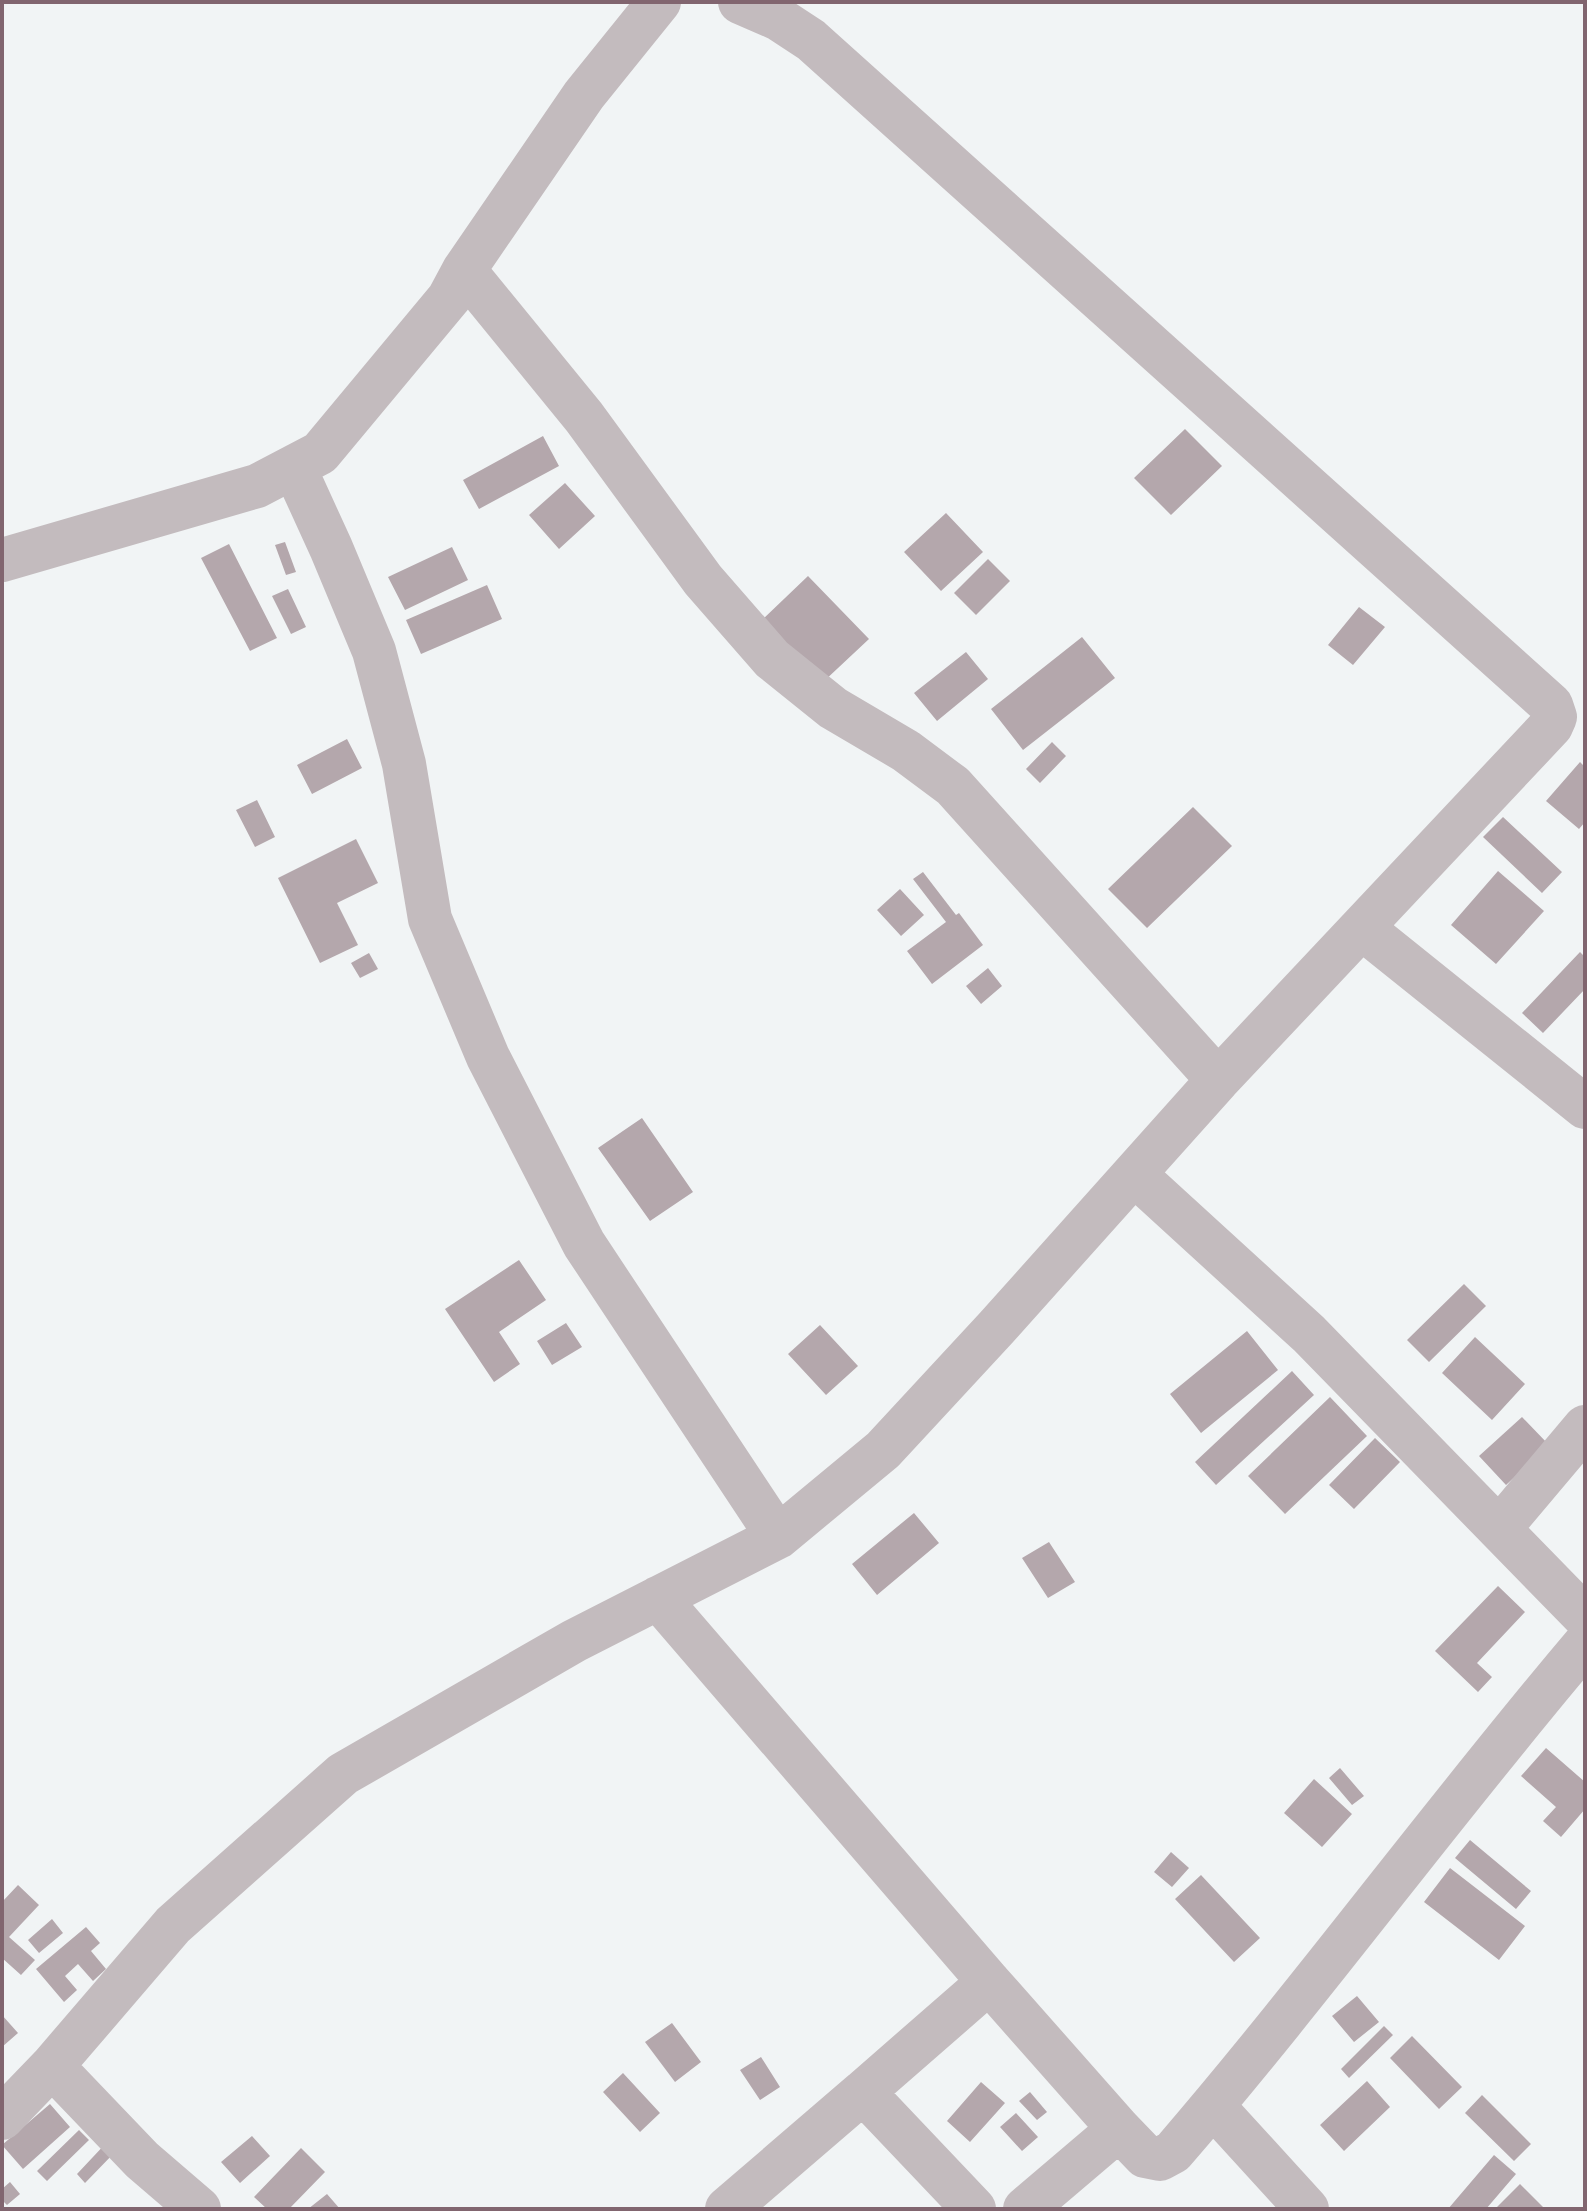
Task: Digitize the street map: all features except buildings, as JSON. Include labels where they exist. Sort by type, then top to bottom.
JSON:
[{"type":"street","points":[[2,560],[257,486],[320,453],[449,298],[464,270],[584,95],[659,2]]},
{"type":"street","points":[[2,2118],[52,2066],[173,1925],[343,1774],[574,1641],[778,1537],[883,1450],[1218,1080],[1551,726],[1555,717],[1551,705],[811,40],[779,19],[740,2]]},
{"type":"street","points":[[464,270],[584,417],[703,580],[772,659],[833,708],[906,751],[953,786],[1218,1080]]},
{"type":"street","points":[[294,467],[374,651],[404,764],[430,919],[488,1057],[584,1244],[778,1537]]},
{"type":"street","points":[[1362,928],[1585,1107]]},
{"type":"street","points":[[1134,1174],[1309,1334],[1585,1617]]},
{"type":"street","points":[[1499,1529],[1585,1427]]},
{"type":"street","points":[[658,1598],[1119,2129],[1145,2156],[1160,2159],[1173,2152],[1213,2106],[1516,1724],[1585,1644]]},
{"type":"street","points":[[727,2209],[989,1982]]},
{"type":"street","points":[[52,2066],[142,2160],[199,2209]]},
{"type":"street","points":[[863,2092],[974,2209]]},
{"type":"street","points":[[1213,2106],[1307,2209]]},
{"type":"street","points":[[1025,2209],[1119,2129]]}]
